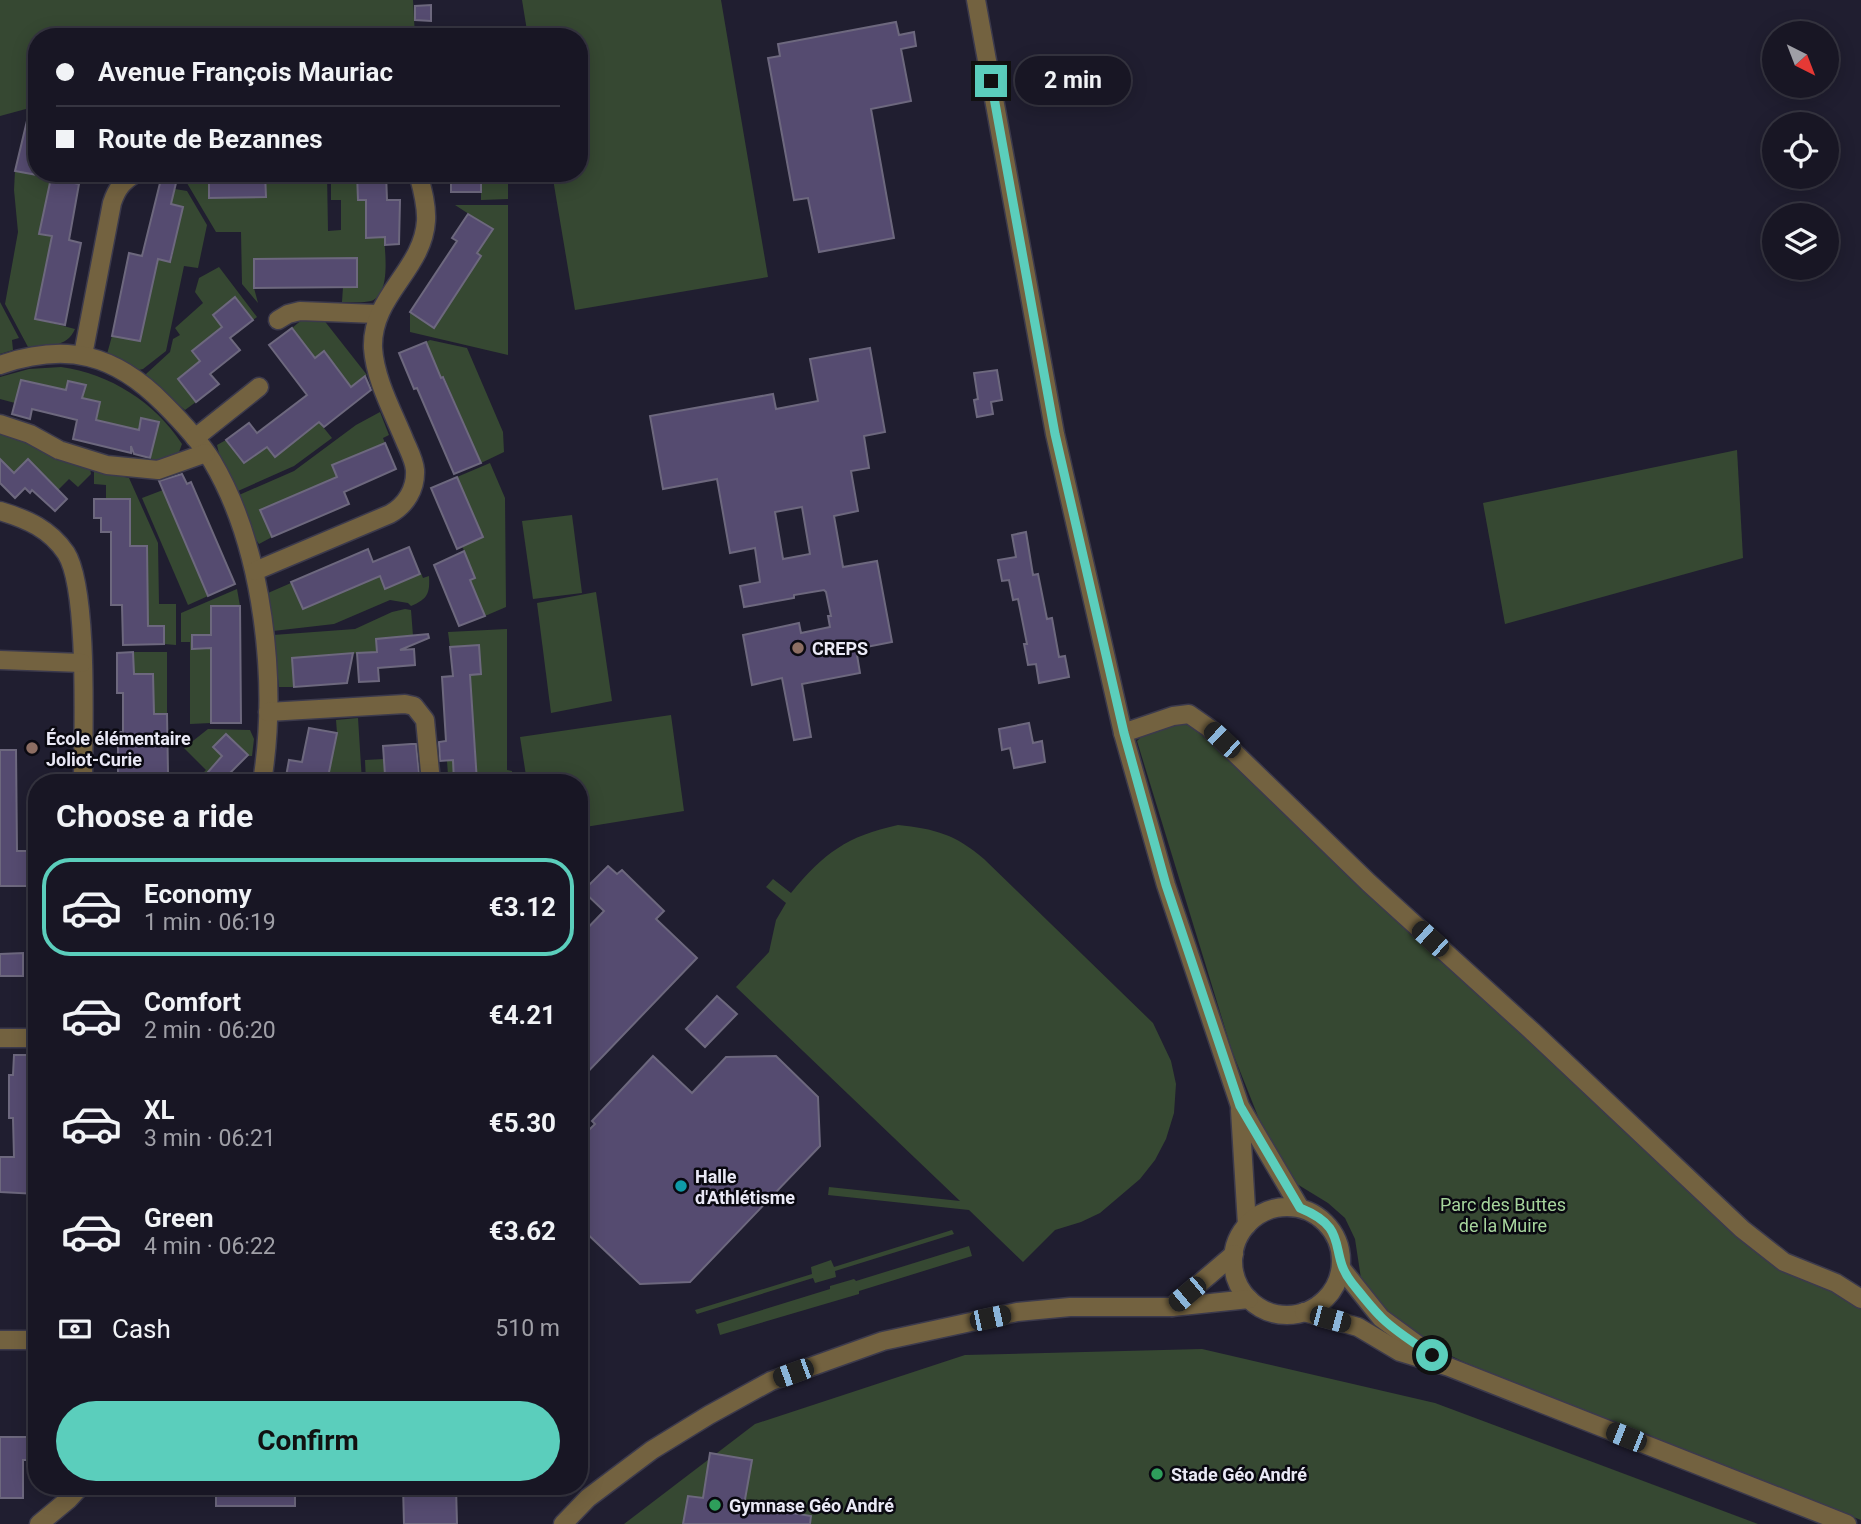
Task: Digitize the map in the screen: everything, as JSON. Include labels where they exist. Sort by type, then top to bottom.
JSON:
[{"type":"street","points":[[976,0],[1055,434],[1124,733],[1166,885],[1240,1106],[1300,1208]]},
{"type":"street","points":[[83,355],[112,203],[116,191],[123,182]]},
{"type":"street","points":[[255,572],[400,509],[411,491],[414,480],[413,460],[374,361],[373,336],[377,314],[409,267],[422,241],[426,220],[420,182]]},
{"type":"street","points":[[278,320],[300,311],[377,314]]},
{"type":"street","points":[[0,365],[38,355],[83,355],[111,366],[139,381],[180,420],[201,445],[228,492],[255,572],[265,645],[268,712],[263,774]]},
{"type":"street","points":[[0,424],[30,434],[59,450],[107,465],[158,470],[201,445],[259,387]]},
{"type":"street","points":[[0,511],[33,522],[47,531],[68,555],[78,589],[83,774]]},
{"type":"street","points":[[0,660],[82,663]]},
{"type":"street","points":[[268,712],[405,704],[414,706],[425,720],[430,774]]},
{"type":"street","points":[[1124,733],[1173,716],[1189,714],[1209,728],[1369,883],[1533,1032],[1742,1229],[1784,1262],[1836,1283],[1861,1299]]},
{"type":"street","points":[[0,1038],[28,1038]]},
{"type":"street","points":[[1240,1106],[1247,1225]]},
{"type":"street","points":[[1283,1207],[1300,1208],[1315,1214],[1327,1224],[1336,1237],[1341,1268],[1337,1282],[1317,1306],[1304,1312],[1274,1313],[1249,1299],[1240,1286],[1234,1270],[1234,1254],[1237,1242],[1247,1225],[1266,1211],[1283,1207]]},
{"type":"street","points":[[1172,1307],[1234,1254]]},
{"type":"street","points":[[1341,1268],[1381,1318],[1449,1367]]},
{"type":"street","points":[[563,1524],[588,1498],[652,1450],[709,1415],[783,1376],[883,1341],[1017,1312],[1070,1307],[1172,1307],[1249,1299]]},
{"type":"street","points":[[1304,1312],[1358,1327],[1400,1352],[1449,1367],[1847,1524]]},
{"type":"street","points":[[0,1340],[28,1340]]},
{"type":"street","points":[[39,1524],[73,1495]]},
{"type":"green space","points":[[0,0],[413,0],[415,28],[28,28],[28,108],[0,116]]},
{"type":"green space","points":[[522,0],[721,0],[768,277],[575,310],[554,182],[588,182],[588,28],[527,28]]},
{"type":"green space","points":[[15,171],[28,174],[28,182],[50,182],[40,234],[52,236],[36,319],[75,329],[67,340],[55,345],[28,347],[5,304],[18,232]]},
{"type":"green space","points":[[186,182],[209,182],[210,198],[265,197],[265,182],[327,182],[328,231],[341,230],[341,200],[331,200],[331,182],[357,182],[358,199],[371,200],[371,219],[366,219],[366,233],[371,233],[372,238],[384,237],[386,262],[382,291],[371,301],[342,302],[343,287],[357,287],[357,258],[254,259],[254,288],[258,303],[242,284],[241,232],[216,232]]},
{"type":"green space","points":[[481,182],[508,182],[508,199],[481,200]]},
{"type":"green space","points":[[175,189],[187,191],[207,225],[198,268],[184,266],[166,351],[139,370],[107,354],[112,336],[140,341],[157,259],[171,262],[182,207],[171,204]]},
{"type":"green space","points":[[455,205],[508,205],[508,355],[410,332],[410,312],[435,327],[481,256],[477,253],[492,229]]},
{"type":"green space","points":[[219,267],[257,317],[253,320],[235,297],[213,314],[222,327],[200,361],[196,402],[185,410],[145,377],[170,352],[173,339],[180,335],[175,328],[203,303],[195,292],[199,278]]},
{"type":"green space","points":[[0,302],[19,338],[12,340],[13,350],[0,354]]},
{"type":"green space","points":[[303,319],[323,319],[367,375],[329,404],[341,374],[325,351],[315,358],[292,328]]},
{"type":"green space","points":[[430,340],[467,348],[503,432],[504,452],[481,463],[426,342]]},
{"type":"green space","points":[[61,367],[97,376],[130,392],[159,415],[171,429],[182,444],[179,452],[156,462],[150,458],[159,422],[142,418],[137,441],[94,430],[82,398],[85,385],[63,404],[51,387],[21,380],[15,403],[0,399],[0,377],[29,369]]},
{"type":"green space","points":[[380,412],[389,435],[383,438],[385,443],[333,465],[337,477],[261,510],[272,537],[259,544],[252,534],[239,495],[294,471],[356,425]]},
{"type":"green space","points":[[319,422],[332,438],[294,466],[238,491],[220,458],[217,445],[226,440],[244,463],[266,446],[275,457]]},
{"type":"green space","points":[[0,431],[90,468],[91,474],[78,487],[69,479],[58,490],[28,459],[11,476],[0,459]]},
{"type":"green space","points":[[1737,450],[1743,558],[1505,624],[1483,503]]},
{"type":"green space","points":[[490,463],[505,498],[506,607],[485,616],[470,580],[475,578],[462,546],[483,537],[457,477]]},
{"type":"green space","points":[[94,470],[129,478],[158,543],[159,604],[176,604],[176,645],[164,644],[163,626],[135,626],[124,546],[130,524],[130,500],[106,499],[106,485],[94,484]]},
{"type":"green space","points":[[163,490],[208,596],[188,605],[142,498]]},
{"type":"green space","points":[[572,515],[582,593],[533,599],[522,521]]},
{"type":"green space","points":[[421,573],[423,578],[429,576],[428,591],[421,601],[411,606],[390,600],[334,624],[273,631],[268,593],[291,583],[303,609],[380,576],[385,589]]},
{"type":"green space","points":[[237,589],[240,606],[212,606],[211,635],[192,635],[192,649],[211,648],[211,723],[190,724],[190,642],[181,642],[181,613]]},
{"type":"green space","points":[[596,592],[612,701],[551,713],[537,603]]},
{"type":"green space","points":[[405,609],[411,610],[413,636],[376,639],[377,652],[293,658],[294,687],[279,687],[273,635],[355,629]]},
{"type":"green space","points":[[507,629],[507,770],[512,771],[512,774],[448,774],[447,761],[476,759],[470,675],[481,674],[479,645],[450,647],[448,632]]},
{"type":"green space","points":[[133,652],[167,652],[167,714],[135,714],[130,659],[133,659]]},
{"type":"green space","points":[[671,715],[684,811],[588,827],[588,774],[526,774],[520,737]]},
{"type":"green space","name":"Parc des Buttes de la Muire","points":[[1184,717],[1713,1207],[1861,1302],[1861,1520],[1466,1363],[1441,1351],[1392,1317],[1362,1285],[1355,1239],[1345,1218],[1328,1203],[1292,1181],[1267,1139],[1232,1051],[1137,741],[1144,734]]},
{"type":"green space","points":[[358,718],[362,774],[315,774],[317,765],[331,761],[337,733],[336,720]]},
{"type":"green space","points":[[208,729],[250,730],[254,739],[252,756],[217,764],[208,772],[210,774],[202,774],[206,770],[184,748]]},
{"type":"green space","points":[[384,759],[385,774],[366,774],[365,760]]},
{"type":"green space","points":[[898,825],[944,834],[964,844],[984,859],[1153,1023],[1171,1061],[1176,1084],[1174,1113],[1166,1139],[1155,1160],[1140,1179],[1100,1213],[1055,1230],[1023,1262],[969,1210],[828,1195],[829,1187],[960,1201],[736,987],[769,952],[776,920],[786,903],[766,887],[773,879],[791,893],[814,867],[838,848],[864,835]]},
{"type":"green space","points":[[952,1230],[954,1234],[835,1271],[836,1277],[815,1283],[813,1278],[697,1314],[695,1310],[812,1274],[811,1267],[831,1260],[834,1267]]},
{"type":"green space","points":[[969,1246],[972,1256],[859,1291],[859,1294],[720,1335],[717,1324],[830,1289],[830,1286],[854,1279],[856,1281]]},
{"type":"green space","name":"Stade Géo André","points":[[1202,1349],[1435,1403],[1758,1524],[624,1524],[755,1424],[965,1355]]},
{"type":"building","points":[[431,5],[431,21],[415,20],[415,6]]},
{"type":"building","points":[[896,22],[899,35],[914,32],[916,46],[901,49],[911,101],[871,109],[894,238],[819,252],[808,198],[794,200],[768,58],[780,56],[778,44]]},
{"type":"building","points":[[28,117],[28,173],[15,171]]},
{"type":"building","points":[[50,182],[79,184],[69,240],[81,243],[65,325],[35,319],[52,236],[39,234]]},
{"type":"building","points":[[160,182],[176,183],[171,204],[183,207],[170,262],[158,259],[140,341],[112,336],[129,253],[142,256]]},
{"type":"building","points":[[209,182],[265,182],[266,197],[209,198]]},
{"type":"building","points":[[357,182],[386,182],[387,200],[400,200],[399,244],[385,245],[385,237],[366,238],[366,200],[358,200]]},
{"type":"building","points":[[451,182],[481,182],[481,192],[451,192]]},
{"type":"building","points":[[468,214],[493,229],[477,253],[481,256],[434,328],[410,312],[457,241],[452,238]]},
{"type":"building","points":[[357,258],[357,287],[254,288],[254,259]]},
{"type":"building","points":[[235,297],[253,320],[230,338],[240,350],[210,374],[219,384],[196,402],[178,379],[200,361],[192,351],[222,327],[213,315]]},
{"type":"building","points":[[292,328],[315,358],[324,351],[351,387],[365,376],[371,390],[324,427],[319,422],[275,457],[267,447],[244,463],[226,440],[249,423],[257,433],[307,395],[269,345]]},
{"type":"building","points":[[426,342],[481,463],[454,474],[399,353]]},
{"type":"building","points":[[870,348],[885,432],[864,436],[869,468],[851,471],[858,511],[834,516],[843,567],[877,561],[892,642],[856,649],[860,673],[802,684],[811,737],[794,740],[782,678],[752,685],[743,635],[799,623],[801,633],[830,627],[828,616],[831,616],[826,592],[824,590],[794,595],[794,598],[744,607],[740,586],[760,582],[755,548],[730,553],[717,479],[663,489],[650,416],[773,394],[776,409],[818,401],[810,359]],"holes":[[[802,507],[810,554],[783,559],[775,512]]]},
{"type":"building","points":[[997,370],[1002,400],[991,402],[993,414],[977,417],[974,400],[978,399],[974,373]]},
{"type":"building","points":[[21,380],[66,390],[68,381],[86,385],[82,398],[100,402],[96,420],[139,430],[141,418],[159,422],[150,458],[134,454],[131,446],[131,453],[73,439],[77,420],[32,409],[30,419],[12,414]]},
{"type":"building","points":[[385,443],[396,469],[344,492],[349,504],[272,537],[260,510],[337,477],[332,465]]},
{"type":"building","points":[[0,459],[14,473],[28,459],[67,499],[55,511],[32,490],[30,493],[25,488],[15,498],[0,483]]},
{"type":"building","points":[[182,474],[187,484],[191,482],[235,584],[208,596],[159,481]]},
{"type":"building","points":[[457,477],[483,537],[457,549],[431,488]]},
{"type":"building","points":[[94,499],[130,499],[130,546],[147,546],[148,626],[164,626],[164,644],[123,645],[122,605],[111,605],[111,532],[101,532],[101,518],[94,518]]},
{"type":"building","points":[[1026,532],[1033,575],[1038,574],[1047,619],[1052,618],[1059,657],[1065,656],[1069,677],[1039,683],[1036,664],[1028,665],[1024,644],[1027,644],[1018,599],[1013,600],[1009,580],[1002,581],[998,560],[1016,557],[1012,535]]},
{"type":"building","points":[[409,547],[420,574],[385,589],[380,576],[303,609],[291,582],[368,549],[373,562]]},
{"type":"building","points":[[464,551],[475,578],[470,580],[485,616],[459,626],[434,565]]},
{"type":"building","points":[[211,606],[240,606],[241,723],[211,723],[211,648],[192,649],[192,635],[211,635]]},
{"type":"building","points":[[428,634],[429,638],[400,650],[414,649],[415,665],[378,668],[379,681],[359,682],[357,653],[377,652],[376,639]]},
{"type":"building","points":[[479,645],[481,674],[470,675],[476,774],[454,774],[453,760],[440,761],[439,742],[446,741],[442,677],[453,676],[450,647]]},
{"type":"building","points":[[133,652],[134,674],[153,674],[154,714],[167,714],[168,773],[118,774],[118,732],[123,732],[123,693],[117,693],[117,653]]},
{"type":"building","points":[[353,653],[347,683],[294,687],[292,658]]},
{"type":"building","points":[[1029,723],[1033,743],[1042,741],[1045,762],[1014,768],[1010,748],[1002,750],[999,729]]},
{"type":"building","points":[[309,728],[337,733],[329,774],[286,774],[289,760],[302,762]]},
{"type":"building","points":[[226,734],[248,755],[229,774],[210,774],[208,772],[222,756],[213,747]]},
{"type":"building","points":[[416,744],[419,773],[385,774],[383,746]]},
{"type":"building","points":[[0,750],[16,750],[17,851],[28,851],[27,886],[0,886]]},
{"type":"building","points":[[608,866],[617,874],[622,870],[664,911],[656,919],[697,958],[588,1072],[588,928],[604,911],[588,896],[588,886]]},
{"type":"building","points":[[23,953],[23,976],[0,976],[0,954]]},
{"type":"building","points":[[717,996],[737,1014],[705,1047],[686,1029]]},
{"type":"building","points":[[14,1055],[28,1055],[28,1194],[0,1192],[0,1157],[14,1157],[13,1118],[9,1118],[9,1075],[13,1075]]},
{"type":"building","name":"Halle d'Athlétisme","points":[[653,1056],[692,1093],[726,1057],[776,1056],[818,1097],[820,1146],[690,1282],[640,1284],[588,1235],[588,1131],[595,1124],[592,1121]]},
{"type":"building","points":[[0,1437],[28,1437],[28,1460],[23,1460],[23,1498],[0,1498]]},
{"type":"building","points":[[710,1453],[752,1460],[744,1505],[811,1516],[810,1524],[683,1524],[688,1496],[703,1498]]},
{"type":"building","points":[[216,1495],[295,1495],[295,1506],[216,1506]]},
{"type":"building","points":[[403,1495],[456,1495],[457,1524],[404,1524]]},
{"type":"place","name":"CREPS","points":[[798,648]]},
{"type":"place","name":"École élémentaire Joliot-Curie","points":[[32,748]]},
{"type":"place","name":"Halle d'Athlétisme","points":[[681,1186]]},
{"type":"place","name":"Stade Géo André","points":[[1157,1474]]},
{"type":"place","name":"Gymnase Géo André","points":[[715,1505]]},
{"type":"route","points":[[991,81],[1055,434],[1124,733],[1166,885],[1240,1106],[1300,1208],[1315,1214],[1327,1224],[1336,1237],[1341,1268],[1351,1282],[1381,1318],[1432,1355]]}]
